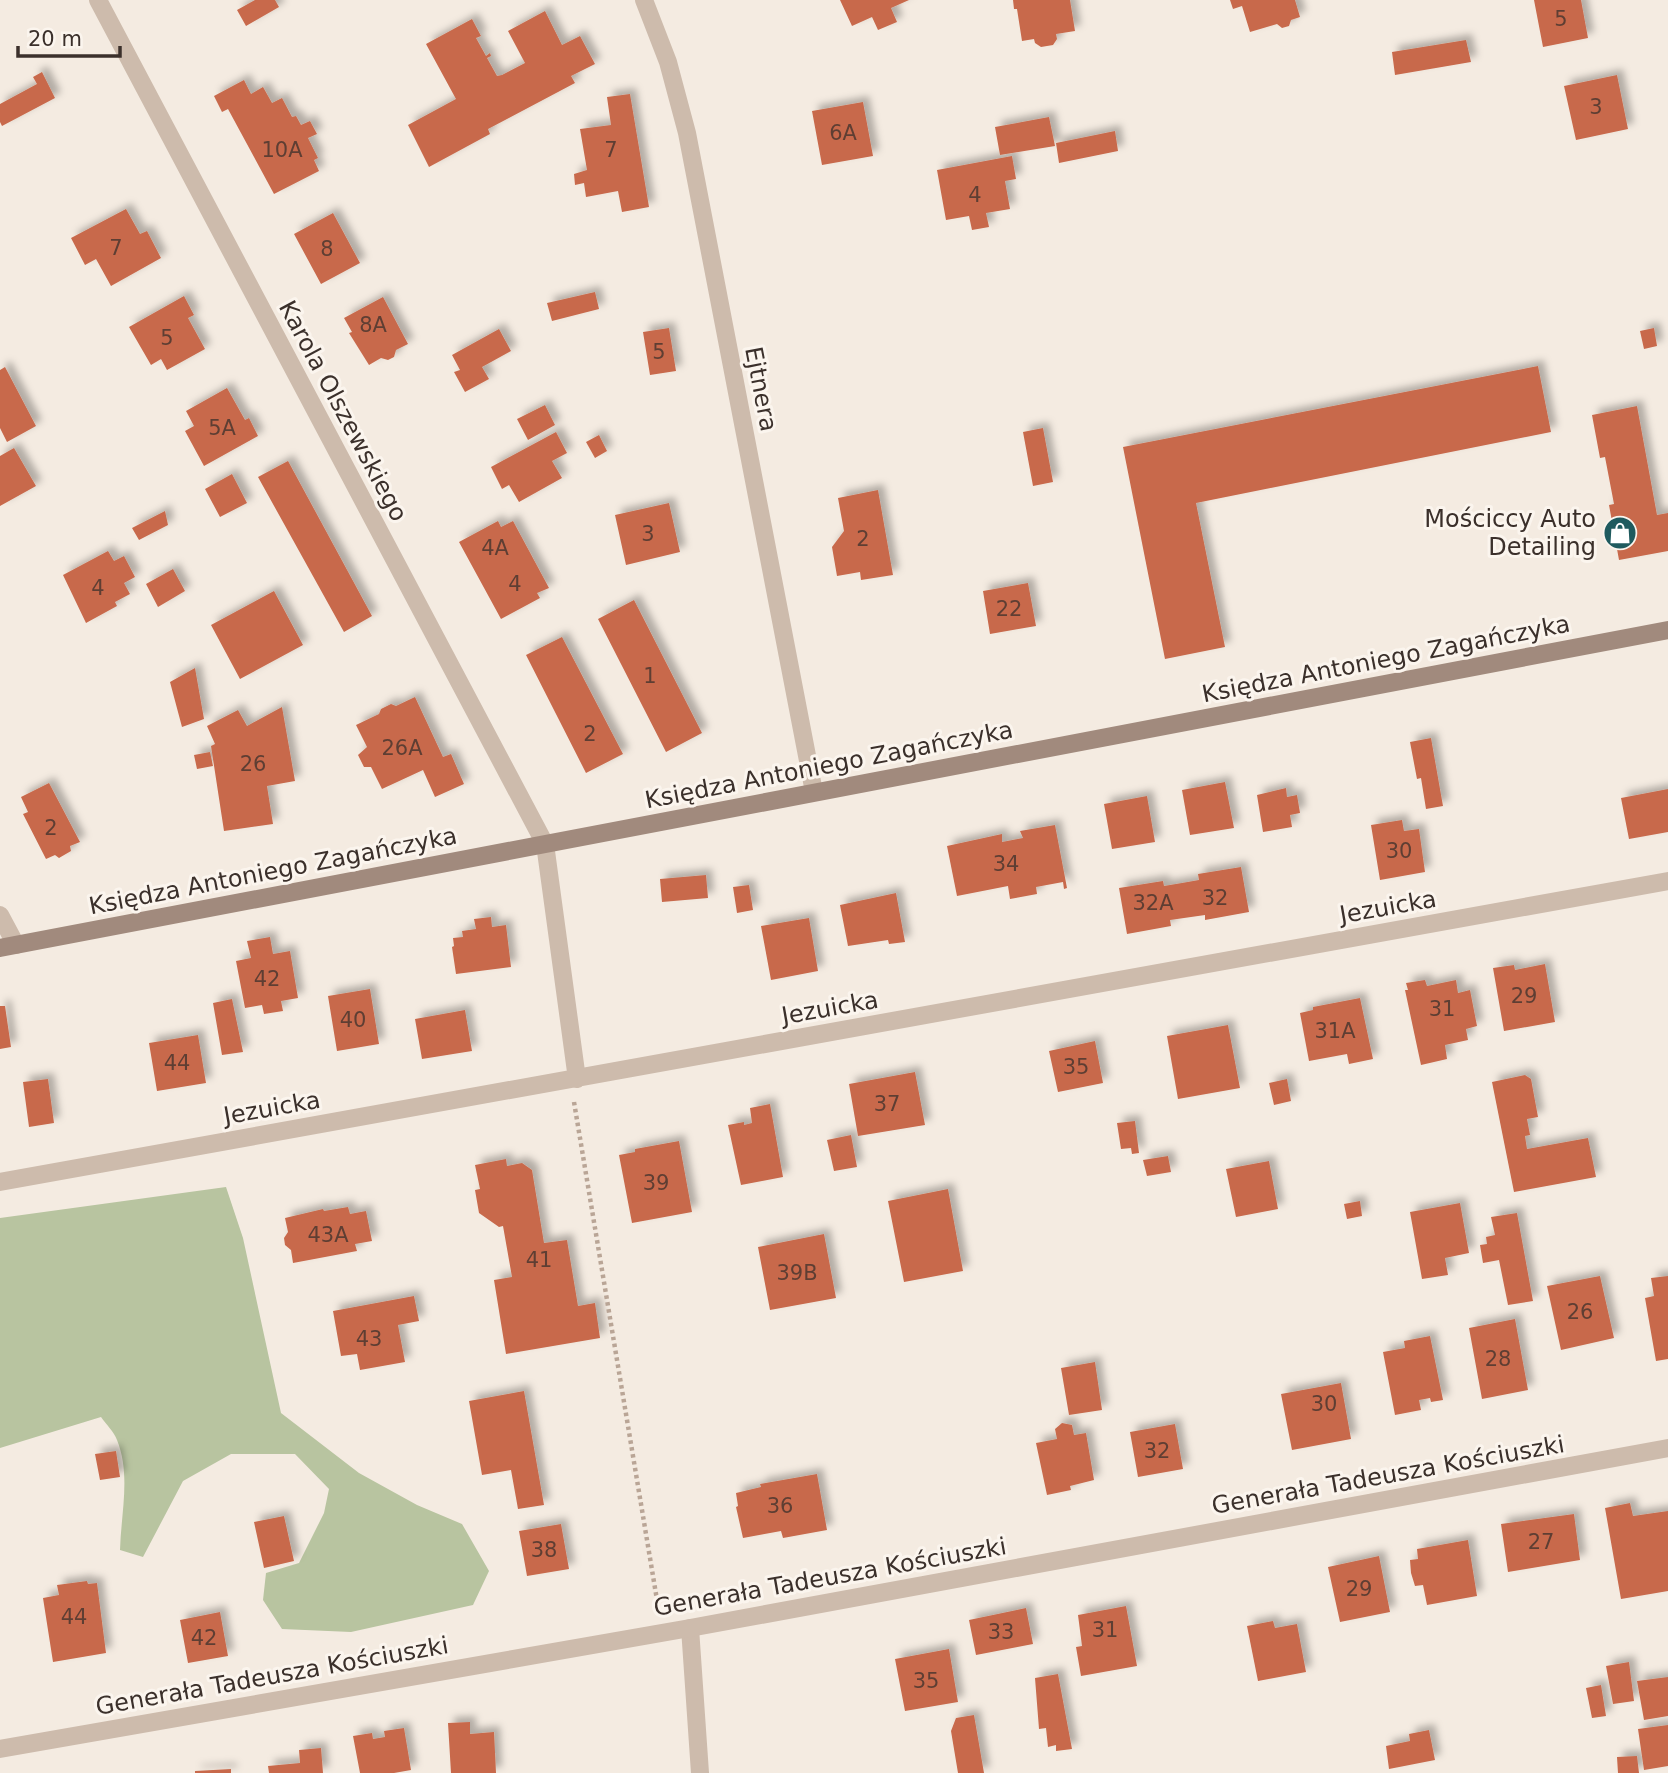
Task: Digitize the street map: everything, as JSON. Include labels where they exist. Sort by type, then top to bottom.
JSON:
[{"type":"street","name":"Karola Olszewskiego","points":[[98,0],[545,844]]},
{"type":"street","name":"Ejtnera","points":[[644,0],[668,62],[687,133],[814,792]]},
{"type":"street","name":"Księdza Antoniego Zagańczyka","points":[[8,947],[1668,630]]},
{"type":"street","points":[[545,844],[577,1079]]},
{"type":"street","name":"Jezuicka","points":[[0,1182],[1668,881]]},
{"type":"street","points":[[0,915],[8,947]]},
{"type":"street","name":"Generała Tadeusza Kościuszki","points":[[0,1749],[690,1628],[1668,1448]]},
{"type":"street","points":[[690,1628],[700,1773]]},
{"type":"path","points":[[574,1101],[659,1606],[650,1608]]},
{"type":"green space","points":[[226,1187],[243,1238],[281,1413],[359,1473],[417,1505],[462,1524],[489,1571],[473,1605],[351,1632],[282,1629],[263,1600],[266,1573],[299,1563],[324,1513],[329,1489],[295,1454],[231,1454],[183,1481],[143,1557],[120,1550],[124,1467],[116,1437],[101,1417],[0,1448],[0,1218]]},
{"type":"building","points":[[255,0],[275,0],[279,7],[246,26],[237,10]]},
{"type":"building","points":[[840,0],[909,0],[891,8],[897,22],[878,30],[872,17],[852,26]]},
{"type":"building","points":[[1013,0],[1070,0],[1075,31],[1056,34],[1057,39],[1053,45],[1041,47],[1034,39],[1022,41]]},
{"type":"building","points":[[1230,0],[1295,0],[1300,17],[1291,20],[1289,26],[1282,28],[1277,24],[1250,32],[1242,6],[1233,9]]},
{"type":"building","points":[[1534,0],[1581,0],[1588,38],[1543,47]]},
{"type":"building","points":[[545,11],[562,45],[580,36],[595,64],[571,76],[575,83],[488,129],[490,134],[429,167],[408,125],[456,99],[426,44],[472,19],[481,36],[476,38],[486,56],[490,53],[491,56],[487,58],[497,76],[502,75],[525,63],[508,31]]},
{"type":"building","points":[[1466,40],[1471,62],[1395,75],[1392,52]]},
{"type":"building","points":[[42,72],[55,98],[2,126],[0,104],[37,84],[33,77]]},
{"type":"building","points":[[1617,75],[1628,129],[1576,140],[1564,86]]},
{"type":"building","points":[[244,80],[251,94],[263,87],[272,103],[282,98],[292,117],[296,116],[301,125],[310,121],[317,134],[308,138],[318,158],[314,160],[319,171],[274,194],[228,109],[222,112],[214,96]]},
{"type":"building","points":[[630,94],[649,207],[622,212],[618,191],[586,197],[584,183],[575,185],[574,174],[587,170],[580,129],[611,125],[607,97]]},
{"type":"building","points":[[863,102],[873,156],[822,165],[812,111]]},
{"type":"building","points":[[1049,117],[1055,146],[1000,155],[995,127]]},
{"type":"building","points":[[1115,131],[1118,151],[1059,163],[1056,143]]},
{"type":"building","points":[[1012,156],[1016,179],[1005,181],[1010,209],[986,213],[989,227],[972,230],[969,216],[946,220],[937,170]]},
{"type":"building","points":[[126,209],[140,234],[147,231],[161,258],[111,286],[96,259],[85,265],[71,238]]},
{"type":"building","points":[[333,213],[360,263],[321,284],[294,234]]},
{"type":"building","points":[[595,292],[599,309],[552,321],[547,303]]},
{"type":"building","points":[[184,296],[194,315],[188,318],[205,349],[167,370],[161,359],[151,365],[129,327]]},
{"type":"building","points":[[383,297],[408,344],[396,350],[394,357],[388,360],[381,358],[369,365],[349,333],[352,332],[344,318]]},
{"type":"building","points":[[669,328],[676,371],[650,375],[643,332]]},
{"type":"building","points":[[1654,328],[1657,346],[1644,349],[1640,331]]},
{"type":"building","points":[[499,329],[511,351],[482,367],[489,379],[465,392],[454,372],[460,370],[452,355]]},
{"type":"building","points":[[1538,366],[1551,432],[1196,503],[1225,647],[1165,659],[1123,447]]},
{"type":"building","points":[[5,367],[36,426],[7,442],[0,428],[0,370]]},
{"type":"building","points":[[227,388],[245,420],[249,418],[258,436],[204,466],[185,431],[194,426],[186,411]]},
{"type":"building","points":[[545,405],[555,425],[528,440],[517,419]]},
{"type":"building","points":[[1637,406],[1657,515],[1668,513],[1668,551],[1619,560],[1609,505],[1614,504],[1605,457],[1600,458],[1592,415]]},
{"type":"building","points":[[1043,428],[1053,482],[1033,486],[1023,432]]},
{"type":"building","points":[[556,432],[567,453],[552,461],[562,478],[519,502],[509,485],[502,489],[491,467]]},
{"type":"building","points":[[599,435],[607,451],[595,458],[586,442]]},
{"type":"building","points":[[14,448],[36,486],[0,506],[0,456]]},
{"type":"building","points":[[288,461],[372,616],[344,632],[258,477]]},
{"type":"building","points":[[232,474],[247,503],[220,517],[205,489]]},
{"type":"building","points":[[878,490],[893,575],[861,580],[860,572],[837,576],[832,547],[844,531],[838,498]]},
{"type":"building","points":[[669,503],[680,552],[626,565],[615,515]]},
{"type":"building","points":[[165,511],[168,525],[139,540],[132,528]]},
{"type":"building","points":[[498,521],[501,527],[513,521],[549,588],[537,593],[540,598],[501,619],[459,542]]},
{"type":"building","points":[[108,551],[114,561],[124,556],[135,577],[124,583],[130,594],[115,602],[117,606],[86,623],[63,575]]},
{"type":"building","points":[[173,569],[185,591],[158,607],[146,584]]},
{"type":"building","points":[[1028,583],[1036,626],[990,634],[983,591]]},
{"type":"building","points":[[274,591],[303,645],[240,679],[211,625]]},
{"type":"building","points":[[634,600],[702,733],[666,752],[598,619]]},
{"type":"building","points":[[562,637],[623,754],[586,773],[526,655]]},
{"type":"building","points":[[195,668],[204,719],[182,727],[170,682]]},
{"type":"building","points":[[415,697],[443,757],[451,754],[464,784],[435,797],[423,770],[382,789],[371,767],[364,767],[358,755],[367,747],[356,725],[379,714],[381,709],[391,704],[396,706]]},
{"type":"building","points":[[282,707],[295,781],[267,786],[273,824],[224,831],[211,746],[215,744],[207,726],[238,710],[247,726]]},
{"type":"building","points":[[1431,738],[1443,806],[1426,809],[1421,778],[1417,779],[1410,742]]},
{"type":"building","points":[[210,752],[213,766],[197,769],[194,755]]},
{"type":"building","points":[[1225,782],[1234,828],[1190,835],[1182,790]]},
{"type":"building","points":[[49,783],[80,842],[70,846],[71,851],[59,858],[55,855],[46,859],[23,814],[28,812],[21,797]]},
{"type":"building","points":[[1286,788],[1287,797],[1297,795],[1300,813],[1290,815],[1292,827],[1263,832],[1257,795]]},
{"type":"building","points":[[1668,789],[1668,832],[1629,839],[1621,798]]},
{"type":"building","points":[[1147,796],[1155,842],[1112,849],[1104,804]]},
{"type":"building","points":[[1402,820],[1404,831],[1419,829],[1425,872],[1380,880],[1371,825]]},
{"type":"building","points":[[1055,825],[1067,888],[1064,889],[1063,882],[1036,887],[1037,894],[1010,899],[1008,886],[957,896],[947,846],[1002,834],[1002,842],[1023,838],[1020,831]]},
{"type":"building","points":[[1241,867],[1249,912],[1205,920],[1205,915],[1170,920],[1171,926],[1127,934],[1119,888],[1163,881],[1164,886],[1182,883],[1199,880],[1198,874]]},
{"type":"building","points":[[706,875],[708,898],[662,902],[660,879]]},
{"type":"building","points":[[749,885],[753,910],[737,913],[733,887]]},
{"type":"building","points":[[896,893],[905,942],[889,944],[888,940],[848,946],[840,905]]},
{"type":"building","points":[[491,917],[492,927],[506,925],[511,967],[456,974],[453,938],[463,937],[462,931],[476,929],[474,919]]},
{"type":"building","points":[[809,918],[818,971],[771,980],[761,926]]},
{"type":"building","points":[[270,937],[273,954],[290,951],[298,998],[281,1001],[283,1011],[264,1014],[262,1005],[245,1008],[236,961],[251,958],[247,941]]},
{"type":"building","points":[[1545,964],[1555,1022],[1504,1031],[1493,968],[1514,965],[1515,970]]},
{"type":"building","points":[[1425,980],[1427,986],[1456,980],[1458,993],[1470,990],[1477,1026],[1466,1029],[1468,1040],[1445,1045],[1447,1059],[1421,1065],[1405,990],[1408,990],[1406,983]]},
{"type":"building","points":[[370,989],[379,1044],[337,1051],[328,996]]},
{"type":"building","points":[[1360,998],[1373,1059],[1349,1064],[1347,1054],[1309,1061],[1300,1013],[1313,1010],[1313,1007]]},
{"type":"building","points":[[232,999],[243,1052],[222,1055],[213,1003]]},
{"type":"building","points":[[0,1006],[5,1006],[11,1047],[0,1049]]},
{"type":"building","points":[[465,1010],[472,1051],[422,1059],[415,1019]]},
{"type":"building","points":[[1228,1025],[1240,1088],[1178,1099],[1167,1036]]},
{"type":"building","points":[[198,1035],[206,1083],[157,1091],[149,1043]]},
{"type":"building","points":[[1095,1041],[1103,1083],[1058,1092],[1049,1051]]},
{"type":"building","points":[[915,1072],[925,1125],[858,1136],[849,1084]]},
{"type":"building","points":[[1525,1075],[1531,1079],[1538,1117],[1527,1119],[1530,1135],[1525,1136],[1527,1149],[1588,1138],[1596,1177],[1514,1192],[1492,1082]]},
{"type":"building","points":[[48,1079],[54,1123],[29,1127],[23,1082]]},
{"type":"building","points":[[1287,1079],[1291,1101],[1274,1105],[1269,1083]]},
{"type":"building","points":[[770,1104],[783,1177],[741,1185],[728,1125],[752,1123],[750,1108]]},
{"type":"building","points":[[1135,1121],[1139,1153],[1132,1154],[1131,1148],[1121,1149],[1117,1123]]},
{"type":"building","points":[[851,1135],[857,1167],[834,1171],[827,1140]]},
{"type":"building","points":[[679,1141],[692,1212],[632,1223],[619,1155],[635,1152],[635,1149]]},
{"type":"building","points":[[1168,1156],[1171,1172],[1147,1176],[1143,1160]]},
{"type":"building","points":[[506,1159],[507,1166],[522,1163],[532,1170],[544,1243],[567,1240],[578,1306],[595,1303],[600,1338],[506,1354],[494,1280],[512,1277],[503,1226],[499,1227],[479,1213],[475,1190],[480,1189],[475,1165]]},
{"type":"building","points":[[1269,1161],[1278,1209],[1236,1217],[1226,1169]]},
{"type":"building","points":[[948,1189],[963,1271],[904,1282],[888,1201]]},
{"type":"building","points":[[1360,1201],[1362,1216],[1347,1219],[1344,1204]]},
{"type":"building","points":[[1460,1203],[1469,1253],[1445,1258],[1448,1275],[1422,1279],[1410,1212]]},
{"type":"building","points":[[348,1207],[350,1214],[366,1211],[372,1241],[355,1244],[357,1251],[293,1263],[291,1250],[285,1245],[284,1238],[288,1232],[285,1218],[323,1209]]},
{"type":"building","points":[[1517,1213],[1533,1301],[1508,1305],[1499,1260],[1483,1263],[1480,1245],[1487,1244],[1486,1237],[1495,1235],[1491,1217]]},
{"type":"building","points":[[824,1234],[836,1298],[770,1310],[758,1247]]},
{"type":"building","points":[[1600,1276],[1614,1338],[1561,1350],[1547,1286]]},
{"type":"building","points":[[1668,1276],[1668,1359],[1656,1361],[1645,1298],[1654,1296],[1651,1278]]},
{"type":"building","points":[[414,1296],[419,1321],[398,1325],[405,1362],[360,1370],[357,1354],[341,1356],[333,1311]]},
{"type":"building","points":[[1515,1319],[1528,1390],[1482,1399],[1469,1328]]},
{"type":"building","points":[[1430,1336],[1443,1400],[1419,1400],[1421,1410],[1395,1415],[1383,1352],[1405,1348],[1404,1341]]},
{"type":"building","points":[[1095,1362],[1102,1410],[1069,1415],[1061,1368]]},
{"type":"building","points":[[1341,1383],[1351,1439],[1292,1450],[1281,1394]]},
{"type":"building","points":[[524,1391],[544,1505],[518,1509],[511,1470],[482,1475],[469,1401]]},
{"type":"building","points":[[1062,1423],[1072,1425],[1074,1435],[1086,1433],[1094,1480],[1070,1486],[1071,1490],[1047,1495],[1036,1443],[1057,1439],[1055,1429]]},
{"type":"building","points":[[1175,1424],[1183,1469],[1138,1477],[1130,1432]]},
{"type":"building","points":[[116,1451],[120,1477],[100,1480],[95,1454]]},
{"type":"building","points":[[817,1474],[827,1530],[783,1538],[781,1531],[743,1538],[736,1507],[736,1493],[761,1487],[760,1484]]},
{"type":"building","points":[[1630,1503],[1633,1516],[1668,1511],[1668,1591],[1621,1599],[1605,1508]]},
{"type":"building","points":[[1574,1514],[1580,1560],[1508,1572],[1501,1524]]},
{"type":"building","points":[[284,1516],[294,1561],[264,1568],[254,1522]]},
{"type":"building","points":[[561,1524],[569,1569],[527,1576],[519,1531]]},
{"type":"building","points":[[1468,1540],[1477,1596],[1427,1605],[1423,1585],[1415,1586],[1410,1560],[1418,1559],[1417,1549]]},
{"type":"building","points":[[1379,1556],[1390,1612],[1340,1622],[1328,1567]]},
{"type":"building","points":[[87,1581],[88,1584],[97,1583],[106,1653],[53,1662],[43,1598],[59,1595],[57,1585]]},
{"type":"building","points":[[1126,1606],[1137,1666],[1081,1676],[1076,1647],[1082,1646],[1078,1615]]},
{"type":"building","points":[[1026,1608],[1033,1644],[976,1655],[969,1620]]},
{"type":"building","points":[[220,1612],[228,1656],[188,1663],[180,1620]]},
{"type":"building","points":[[1273,1621],[1275,1628],[1297,1624],[1306,1672],[1258,1681],[1247,1626]]},
{"type":"building","points":[[949,1649],[958,1702],[905,1711],[895,1659]]},
{"type":"building","points":[[1629,1662],[1634,1701],[1613,1704],[1606,1666]]},
{"type":"building","points":[[1058,1674],[1072,1749],[1056,1751],[1056,1745],[1048,1747],[1046,1728],[1039,1729],[1035,1678]]},
{"type":"building","points":[[1668,1677],[1668,1716],[1644,1720],[1637,1681]]},
{"type":"building","points":[[1601,1685],[1606,1716],[1592,1718],[1586,1688]]},
{"type":"building","points":[[974,1715],[984,1773],[958,1773],[951,1731],[956,1718]]},
{"type":"building","points":[[470,1722],[470,1734],[494,1732],[496,1773],[451,1773],[448,1723]]},
{"type":"building","points":[[1668,1725],[1668,1766],[1644,1770],[1638,1729]]},
{"type":"building","points":[[404,1728],[411,1770],[360,1773],[353,1736],[372,1733],[373,1739],[385,1737],[384,1731]]},
{"type":"building","points":[[1429,1730],[1435,1760],[1389,1769],[1386,1746],[1410,1741],[1409,1734]]},
{"type":"building","points":[[321,1748],[323,1773],[269,1773],[268,1766],[300,1763],[299,1750]]},
{"type":"building","points":[[1637,1756],[1639,1773],[1618,1773],[1617,1757]]},
{"type":"building","points":[[231,1769],[231,1773],[195,1773],[195,1771]]},
{"type":"place","name":"Mościccy Auto Detailing","points":[[1620,533]]}]
